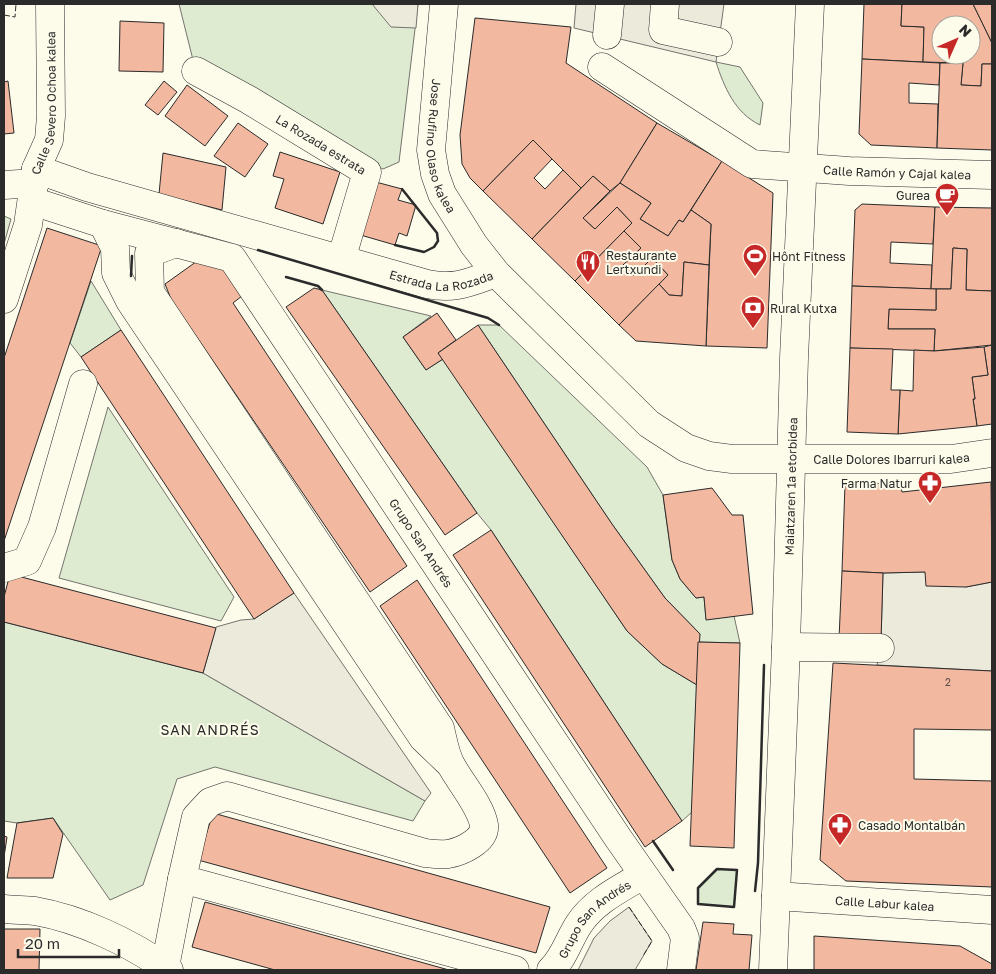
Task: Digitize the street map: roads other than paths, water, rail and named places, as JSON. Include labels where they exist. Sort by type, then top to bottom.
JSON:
[{"type":"street","name":"Calle Severo Ochoa kalea","points":[[34,184],[49,140],[51,116],[50,4]]},
{"type":"street","name":"Jose Rufino Olaso kalea","points":[[444,4],[431,150],[435,174],[442,194],[474,245],[496,273]]},
{"type":"street","points":[[607,35],[610,4]]},
{"type":"street","points":[[665,4],[662,30],[718,42]]},
{"type":"street","name":"Maiatzaren 1a etorbidea","points":[[773,970],[786,647],[790,460],[810,4]]},
{"type":"street","name":"Calle Ramón y Cajal kalea","points":[[602,67],[752,164],[802,168],[992,175]]},
{"type":"street","name":"La Rozada estrata","points":[[196,72],[249,100],[367,172],[341,260]]},
{"type":"street","name":"Estrada La Rozada","points":[[4,185],[34,184],[87,187],[442,287],[456,286],[496,273],[649,424],[686,448],[709,456],[732,459],[790,460]]},
{"type":"street","name":"Grupo San Andrés","points":[[34,184],[104,224],[232,258],[643,875],[681,928],[685,938],[681,970]]},
{"type":"street","points":[[4,299],[28,225],[34,184]]},
{"type":"street","points":[[4,909],[36,911],[78,923],[124,942],[167,969],[182,879],[196,816],[210,802],[227,796],[437,855],[460,851],[480,837],[483,832],[484,825],[475,803],[449,763],[423,738],[130,301],[116,273],[115,248],[104,224]]},
{"type":"street","points":[[176,243],[148,253],[150,292],[440,728],[449,763]]},
{"type":"street","points":[[4,568],[27,561],[42,526],[83,384]]},
{"type":"street","name":"Calle Dolores Ibarruri kalea","points":[[790,460],[951,459],[992,453]]},
{"type":"street","points":[[786,647],[880,648]]},
{"type":"street","name":"Grupo San Andrés","points":[[551,970],[557,964],[580,923],[591,909],[605,898],[643,875]]},
{"type":"street","points":[[182,879],[504,969]]},
{"type":"street","name":"Calle Labur kalea","points":[[776,896],[992,910]]},
{"type":"place","name":"Gurea","points":[[947,216]]},
{"type":"place","name":"Hônt Fitness","points":[[755,277]]},
{"type":"place","name":"Restaurante Lertxundi","points":[[588,283]]},
{"type":"place","name":"Rural Kutxa","points":[[753,329]]},
{"type":"place","name":"Farma Natur","points":[[930,504]]},
{"type":"place","name":"Casado Montalbán","points":[[840,846]]},
{"type":"district","name":"SAN ANDRÉS","points":[[210,729]]}]
